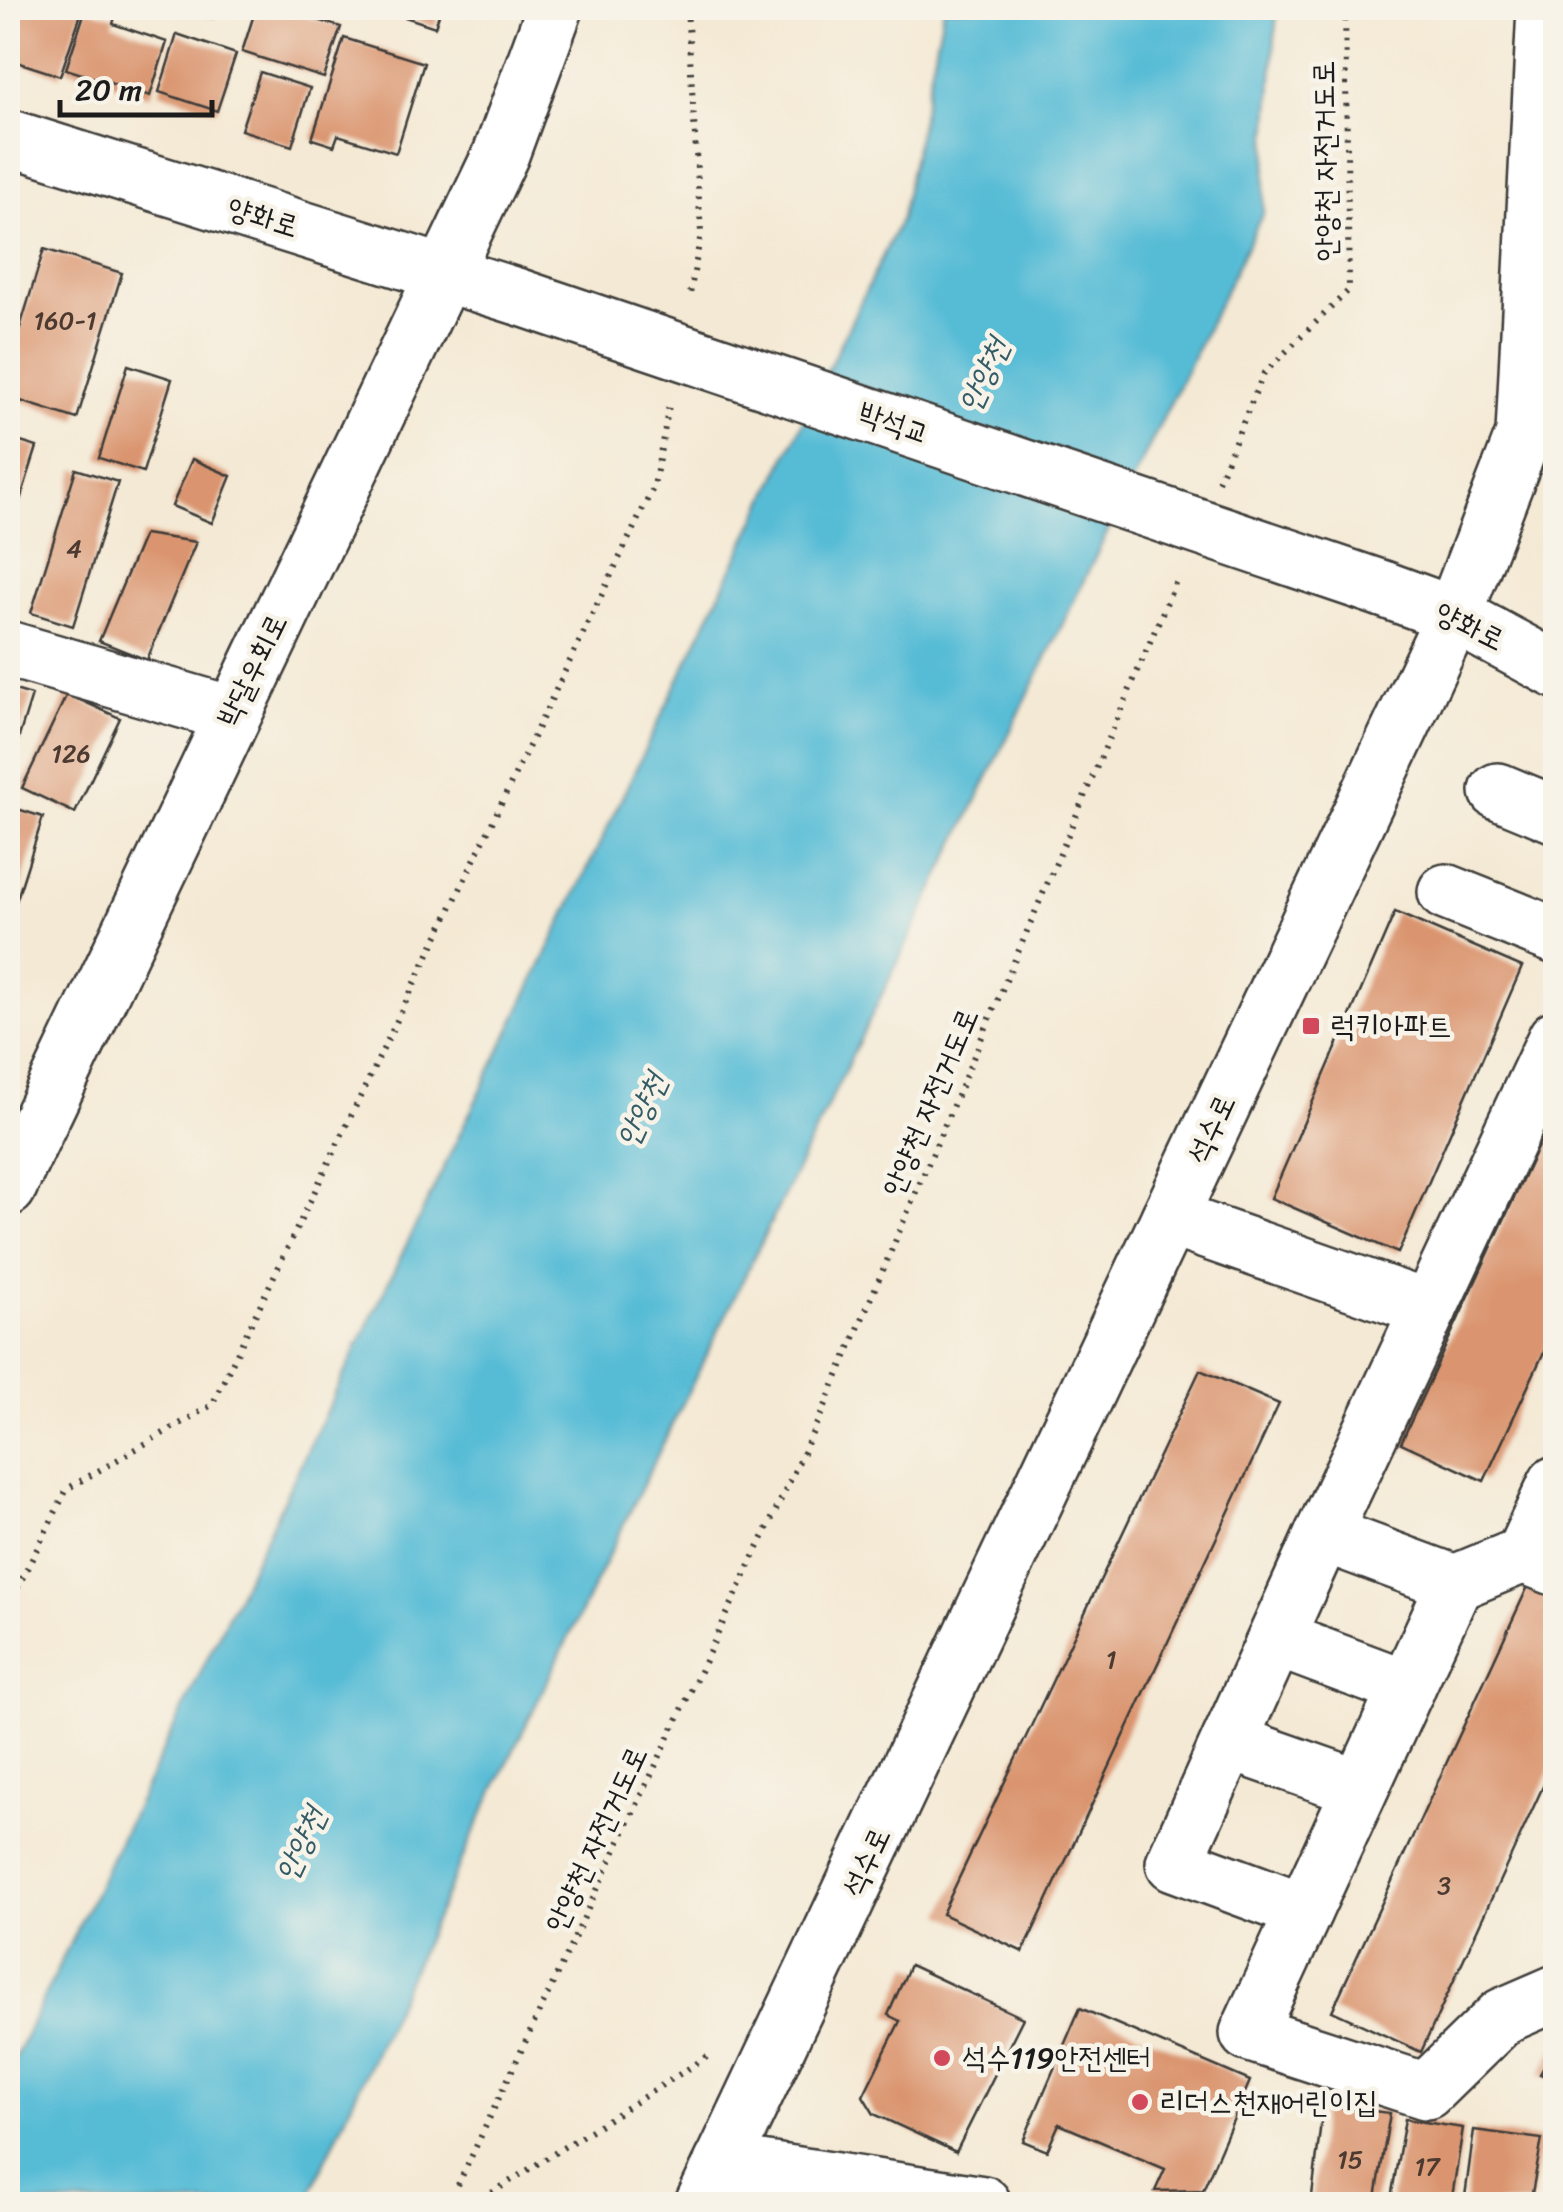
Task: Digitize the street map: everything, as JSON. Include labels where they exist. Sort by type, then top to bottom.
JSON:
[{"type":"street","name":"박달우회로","points":[[8,1188],[230,714],[501,154],[555,8]]},
{"type":"street","name":"석수로","points":[[712,2184],[1454,615],[1524,434],[1545,8]]},
{"type":"street","name":"양화로","points":[[8,137],[519,297]]},
{"type":"street","name":"박석교","points":[[519,297],[1383,588]]},
{"type":"street","points":[[1532,300],[1556,377]]},
{"type":"street","name":"양화로","points":[[1383,588],[1454,615],[1556,670]]},
{"type":"street","points":[[8,649],[230,714]]},
{"type":"street","points":[[1498,791],[1556,815]]},
{"type":"street","points":[[1446,892],[1556,936]]},
{"type":"street","points":[[1304,1911],[1174,1864],[1323,1534],[1556,1038]]},
{"type":"street","points":[[1170,1218],[1429,1309]]},
{"type":"street","points":[[1323,1534],[1456,1582],[1539,1561],[1556,1484]]},
{"type":"street","points":[[1456,1582],[1248,2032],[1426,2090],[1503,2016],[1556,1993]]},
{"type":"street","points":[[1276,1638],[1407,1688]]},
{"type":"street","points":[[1228,1742],[1360,1788]]},
{"type":"street","points":[[712,2184],[983,2204]]},
{"type":"path","points":[[686,8],[701,233],[687,311]]},
{"type":"path","name":"안양천 자전거도로","points":[[1210,499],[1264,373],[1349,290],[1345,8]]},
{"type":"path","points":[[8,1607],[67,1489],[212,1405],[654,486],[672,389]]},
{"type":"path","name":"안양천 자전거도로","points":[[450,2204],[826,1404],[1180,571]]},
{"type":"path","points":[[474,2204],[712,2053],[772,2060]]},
{"type":"water","name":"안양천","points":[[944,8],[1277,8],[1263,213],[483,1813],[306,2204],[8,2204],[8,2072],[901,218]]},
{"type":"building","points":[[8,8],[83,8],[60,76],[8,59]]},
{"type":"building","points":[[86,8],[115,17],[113,24],[167,42],[150,96],[66,69]]},
{"type":"building","points":[[181,8],[217,8],[213,18]]},
{"type":"building","points":[[256,8],[279,8],[341,27],[324,78],[242,52]]},
{"type":"building","points":[[378,8],[441,8],[435,27]]},
{"type":"building","points":[[177,34],[236,54],[217,111],[159,92]]},
{"type":"building","points":[[344,38],[424,63],[396,153],[338,135],[334,146],[312,139]]},
{"type":"building","points":[[260,72],[310,88],[292,146],[241,130]]},
{"type":"building","points":[[44,249],[122,273],[77,419],[8,397],[8,367]]},
{"type":"building","points":[[128,365],[172,379],[143,472],[99,458]]},
{"type":"building","points":[[8,438],[37,447],[8,538]]},
{"type":"building","points":[[192,459],[231,476],[212,523],[172,506]]},
{"type":"building","points":[[76,469],[118,482],[73,626],[31,613]]},
{"type":"building","points":[[144,534],[196,542],[147,660],[99,641]]},
{"type":"building","points":[[8,688],[32,695],[8,772]]},
{"type":"building","points":[[67,694],[120,718],[75,813],[22,788]]},
{"type":"building","points":[[8,806],[43,817],[8,927]]},
{"type":"building","points":[[1395,912],[1522,967],[1398,1253],[1271,1198]]},
{"type":"building","points":[[1556,1107],[1556,1326],[1484,1481],[1401,1443]]},
{"type":"building","points":[[1200,1370],[1279,1404],[1023,1952],[942,1914]]},
{"type":"building","points":[[1536,1569],[1556,1578],[1556,1758],[1421,2052],[1332,2011]]},
{"type":"building","name":"석수119안전센터","points":[[910,1965],[1023,2018],[956,2152],[874,2114],[863,2096],[900,2021],[888,2015]]},
{"type":"building","name":"리더스천재어린이집","points":[[1080,2008],[1250,2081],[1203,2190],[1155,2191],[1165,2169],[1059,2124],[1047,2151],[1023,2141]]},
{"type":"building","points":[[1556,2046],[1556,2081],[1540,2074]]},
{"type":"building","points":[[1323,2105],[1390,2113],[1375,2204],[1311,2204]]},
{"type":"building","points":[[1405,2119],[1463,2128],[1451,2204],[1390,2204]]},
{"type":"building","points":[[1474,2130],[1542,2139],[1530,2204],[1464,2204]]},
{"type":"building","points":[[1553,2156],[1556,2204],[1545,2204]]},
{"type":"place","name":"럭키아파트","points":[[1311,1026]]},
{"type":"place","name":"석수119안전센터","points":[[942,2058]]},
{"type":"place","name":"리더스천재어린이집","points":[[1140,2102]]}]
